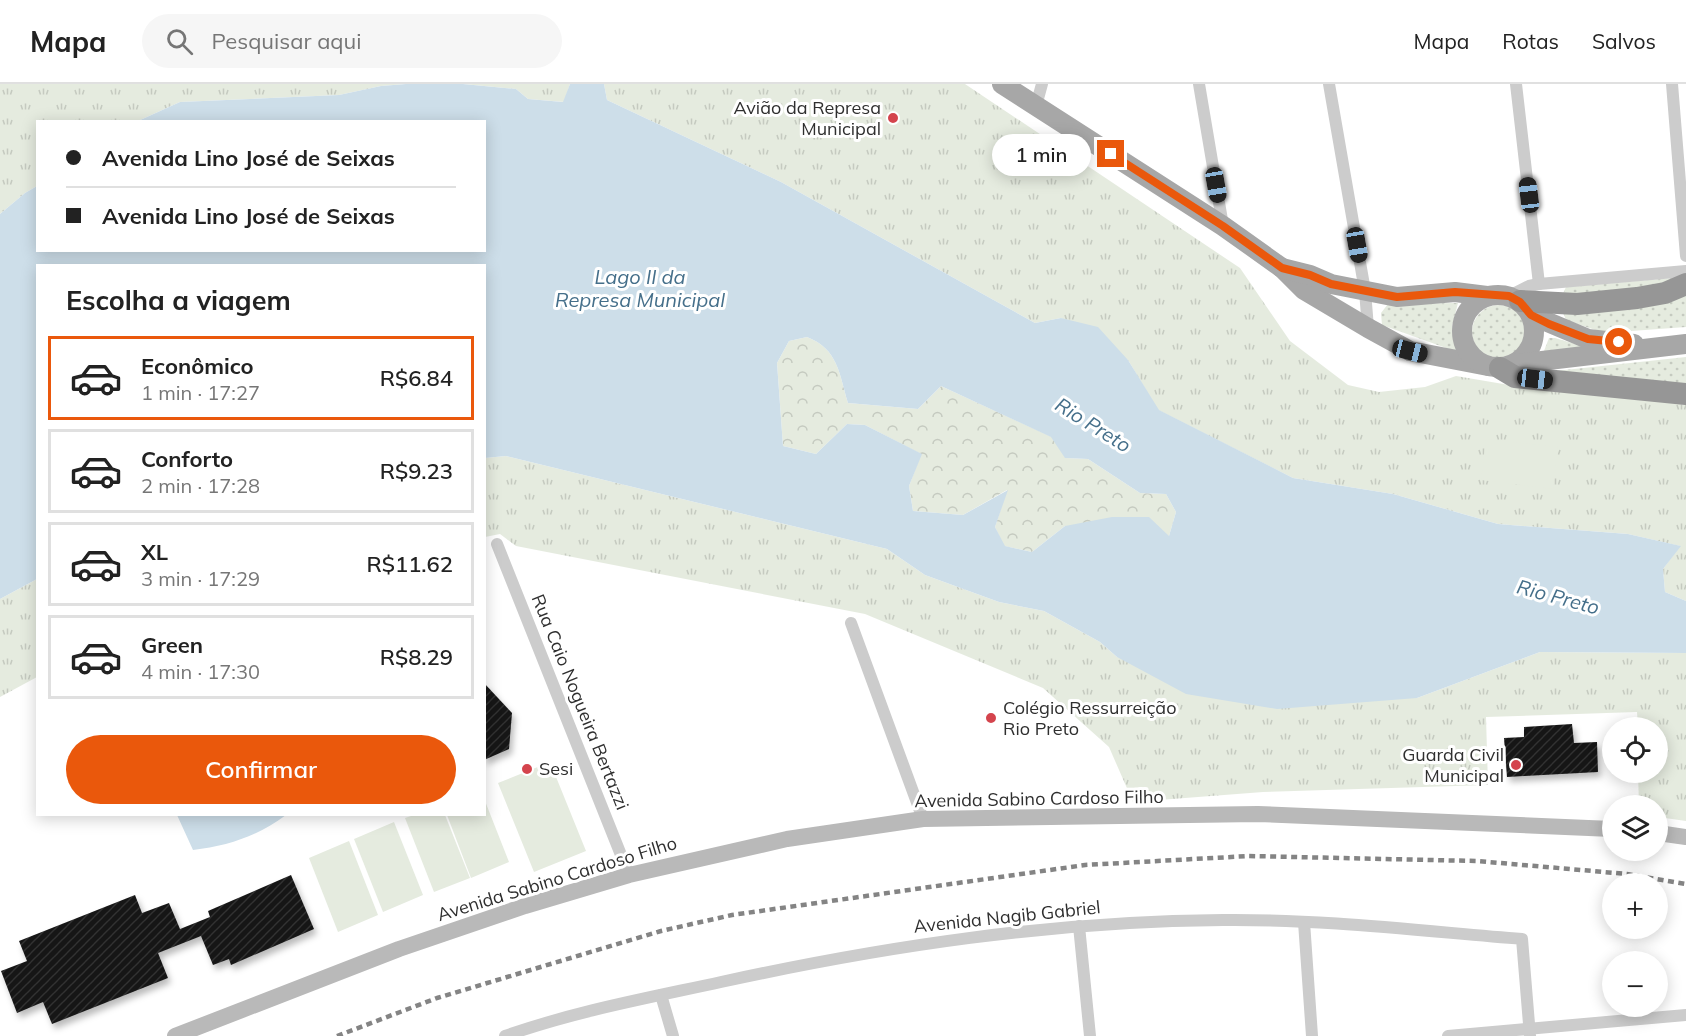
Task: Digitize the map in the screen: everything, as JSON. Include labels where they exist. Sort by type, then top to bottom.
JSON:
[{"type":"highway","points":[[1520,304],[1577,304],[1627,299],[1665,293],[1686,284]]},
{"type":"highway","points":[[1501,366],[1515,377],[1686,394]]},
{"type":"main road","points":[[1002,84],[1223,226],[1282,268],[1304,290],[1410,351],[1501,366],[1686,344]]},
{"type":"main road","points":[[1282,268],[1310,275],[1331,284],[1397,297],[1455,292],[1487,296],[1520,304],[1588,339],[1654,347]]},
{"type":"main road","points":[[1487,296],[1468,310],[1461,332],[1469,353],[1501,366]]},
{"type":"main road","points":[[1501,366],[1531,348],[1534,337],[1520,304]]},
{"type":"main road","name":"Avenida Sabino Cardoso Filho","points":[[175,1036],[399,949],[525,906],[628,875],[787,838],[923,819],[1258,814],[1602,829]]},
{"type":"main road","points":[[1668,834],[1686,837]]},
{"type":"street","points":[[1036,106],[1042,84]]},
{"type":"street","points":[[1199,84],[1223,226]]},
{"type":"street","points":[[1329,84],[1365,291],[1368,328]]},
{"type":"street","points":[[1516,84],[1539,284]]},
{"type":"street","points":[[1672,84],[1686,256]]},
{"type":"street","points":[[1520,304],[1529,286],[1539,284],[1686,271]]},
{"type":"street","name":"Rua Caio Nogueira Bertazzi","points":[[497,543],[628,875]]},
{"type":"street","points":[[850,623],[923,819]]},
{"type":"street","name":"Avenida Nagib Gabriel","points":[[506,1036],[521,1034],[634,999],[857,954],[1079,926],[1224,920],[1304,922],[1522,939],[1530,1032]]},
{"type":"street","points":[[1304,922],[1312,1036]]},
{"type":"street","points":[[1079,926],[1090,1036]]},
{"type":"street","points":[[661,995],[673,1036]]},
{"type":"street","points":[[1448,1036],[1530,1032],[1686,1015]]},
{"type":"green space","points":[[0,84],[406,84],[381,86],[339,95],[180,102],[140,120],[36,120],[36,187],[0,214]]},
{"type":"green space","points":[[463,84],[570,84],[564,102],[528,99],[516,89]]},
{"type":"green space","points":[[604,84],[965,84],[1240,268],[1290,341],[1348,385],[1379,392],[1425,387],[1456,376],[1515,386],[1686,405],[1686,601],[1665,592],[1663,569],[1680,546],[1628,534],[1498,524],[1393,494],[1293,478],[1158,410],[1128,360],[1061,318],[1035,323],[781,182],[607,100]]},
{"type":"green space","points":[[1672,278],[1671,286],[1561,298],[1566,287]]},
{"type":"green space","points":[[1686,294],[1686,327],[1604,333],[1566,320],[1562,310]]},
{"type":"green space","points":[[1458,303],[1452,326],[1460,353],[1382,325],[1381,313],[1388,304]]},
{"type":"green space","points":[[1499,305],[1509,307],[1518,313],[1524,322],[1526,332],[1524,342],[1518,351],[1509,357],[1499,359],[1489,357],[1480,351],[1474,342],[1472,332],[1474,322],[1480,313],[1489,307]]},
{"type":"green space","points":[[807,337],[825,348],[836,363],[848,403],[918,409],[941,386],[1052,437],[1066,458],[1088,459],[1140,493],[1166,494],[1176,512],[1169,536],[1065,526],[1032,552],[1004,546],[995,527],[1007,490],[963,515],[913,511],[909,486],[921,454],[865,425],[847,424],[816,454],[783,446],[777,363],[789,341]]},
{"type":"green space","points":[[1549,338],[1555,338],[1589,348],[1542,356]]},
{"type":"green space","points":[[1686,357],[1686,387],[1546,372]]},
{"type":"green space","points":[[1486,439],[1558,447],[1553,489],[1481,480]]},
{"type":"green space","points":[[506,456],[887,549],[925,575],[999,602],[1044,611],[1100,642],[1117,657],[1417,698],[1540,652],[1686,653],[1686,821],[1668,818],[1668,795],[1639,795],[1638,783],[1668,783],[1668,717],[1637,717],[1637,712],[1486,717],[1488,785],[1263,792],[1133,802],[1109,747],[1043,688],[865,614],[516,546],[500,534],[486,537],[486,458]]},
{"type":"green space","points":[[36,580],[36,678],[0,697],[0,599]]},
{"type":"green space","points":[[550,762],[586,851],[534,872],[498,783]]},
{"type":"green space","points":[[486,804],[509,862],[471,878],[447,816],[486,816]]},
{"type":"green space","points":[[445,816],[470,878],[434,892],[405,818]]},
{"type":"green space","points":[[394,822],[423,895],[383,912],[354,839]]},
{"type":"green space","points":[[349,841],[378,915],[338,932],[309,858]]},
{"type":"water","name":"Lago II da Represa Municipal","points":[[463,84],[516,89],[528,99],[563,102],[570,84],[604,84],[607,100],[781,182],[1035,323],[1061,318],[1098,327],[1128,360],[1159,410],[1293,478],[1393,494],[1498,524],[1628,534],[1681,546],[1663,569],[1665,592],[1686,601],[1686,653],[1540,652],[1417,698],[1277,709],[1186,694],[1117,657],[1100,642],[1044,611],[999,602],[925,575],[887,549],[506,456],[486,458],[486,264],[36,264],[36,580],[0,599],[0,214],[36,187],[36,252],[486,252],[486,120],[140,120],[180,102],[339,95],[381,86]],"holes":[[[807,337],[825,348],[836,363],[848,403],[918,409],[941,386],[1051,437],[1065,458],[1088,459],[1140,493],[1166,494],[1176,512],[1169,536],[1149,517],[1112,517],[1065,526],[1032,552],[1005,546],[995,527],[1008,490],[963,515],[913,511],[909,486],[922,454],[865,425],[847,424],[816,454],[783,446],[777,363],[789,341]]]},
{"type":"water","points":[[177,816],[284,816],[265,829],[242,839],[193,850]]},
{"type":"building","points":[[486,685],[512,713],[509,749],[486,759]]},
{"type":"building","points":[[1572,724],[1574,743],[1597,742],[1598,772],[1507,777],[1504,738],[1524,737],[1524,727]]},
{"type":"building","points":[[291,875],[314,929],[231,965],[229,959],[213,965],[201,936],[158,953],[168,978],[52,1024],[43,1002],[17,1013],[1,971],[27,961],[19,941],[135,895],[142,913],[169,903],[180,929],[210,917],[208,911]]},
{"type":"railway","points":[[337,1036],[437,998],[661,931],[732,915],[1085,865],[1249,856],[1477,861],[1627,874],[1686,884]]},
{"type":"place","name":"Avião da Represa Municipal","points":[[893,118]]},
{"type":"place","name":"Colégio Ressurreição Rio Preto","points":[[991,718]]},
{"type":"place","name":"Guarda Civil Municipal","points":[[1516,765]]},
{"type":"place","name":"Sesi","points":[[527,769]]},
{"type":"route","points":[[1111,154],[1223,226],[1282,268],[1310,275],[1331,284],[1397,297],[1455,292],[1509,296],[1520,302],[1531,315],[1549,324],[1588,339],[1619,342]]},
{"type":"water label","name":"Rio Preto","points":[[1093,425]]},
{"type":"water label","name":"Rio Preto","points":[[1558,597]]}]
